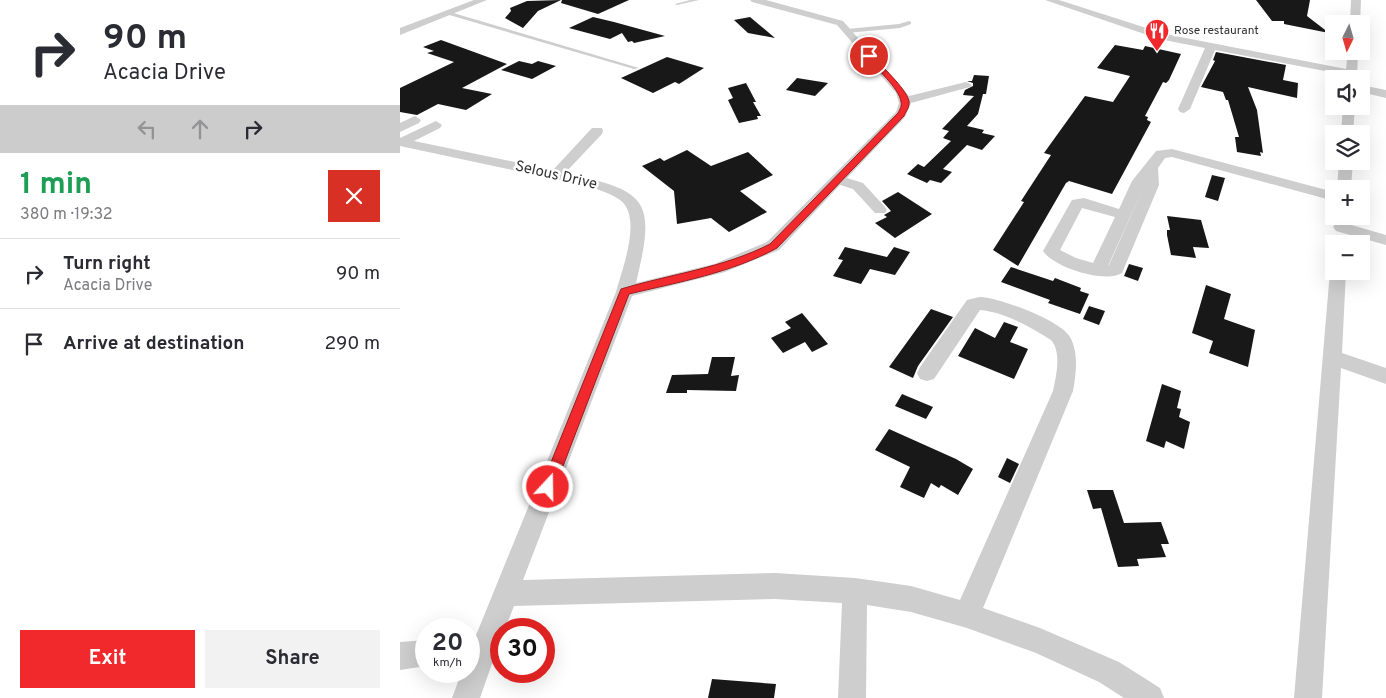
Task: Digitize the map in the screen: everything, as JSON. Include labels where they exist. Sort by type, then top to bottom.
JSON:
[{"type":"street","points":[[400,32],[482,0]]},
{"type":"street","points":[[624,292],[731,265],[773,246],[901,114],[905,107],[905,100],[901,92],[848,31],[836,20],[754,0]]},
{"type":"street","points":[[1050,0],[1157,35],[1325,70]]},
{"type":"street","points":[[1355,15],[1356,0]]},
{"type":"street","points":[[1184,109],[1211,46]]},
{"type":"street","points":[[905,100],[923,98],[953,87],[966,85]]},
{"type":"street","points":[[1370,90],[1386,94]]},
{"type":"street","points":[[400,137],[415,120]]},
{"type":"street","points":[[400,137],[436,125]]},
{"type":"street","points":[[556,175],[596,131]]},
{"type":"street","name":"Selous Drive","points":[[400,137],[596,184],[626,197],[636,207],[639,218],[638,233],[624,292],[506,593],[480,641]]},
{"type":"street","points":[[1098,270],[1138,181],[1151,168],[1160,154],[1172,153],[1325,195]]},
{"type":"street","points":[[1123,214],[1084,203],[1076,203],[1051,248],[1052,254],[1056,257],[1098,270],[1109,272],[1116,269],[1152,185],[1151,168]]},
{"type":"street","points":[[838,180],[858,186],[880,210]]},
{"type":"street","points":[[1348,225],[1386,240]]},
{"type":"street","points":[[1308,698],[1337,280]]},
{"type":"street","points":[[927,373],[973,306],[978,303],[1005,310],[1046,328],[1058,335],[1065,351],[1066,379],[1063,391],[966,614]]},
{"type":"street","points":[[1332,357],[1386,376]]},
{"type":"street","points":[[506,593],[775,586],[855,591],[911,599],[966,614],[1040,641],[1108,672],[1150,698]]},
{"type":"street","points":[[852,698],[855,591]]},
{"type":"street","points":[[400,656],[415,654]]},
{"type":"street","name":"Selous Drive","points":[[466,698],[469,683]]},
{"type":"lane","points":[[677,4],[696,0]]},
{"type":"lane","points":[[448,13],[636,68]]},
{"type":"lane","points":[[848,31],[900,26],[909,23]]},
{"type":"building","points":[[561,0],[538,11],[523,28],[505,18],[511,11],[510,8],[527,1]]},
{"type":"building","points":[[562,0],[629,0],[598,14],[561,3]]},
{"type":"building","points":[[1256,0],[1310,0],[1307,16],[1325,30],[1325,32],[1284,24],[1284,21],[1272,21]]},
{"type":"building","points":[[593,17],[665,36],[634,43],[632,41],[628,42],[622,33],[610,39],[569,28]]},
{"type":"building","points":[[750,17],[775,38],[748,33],[734,20]]},
{"type":"building","points":[[441,40],[507,64],[462,88],[492,94],[466,110],[438,104],[417,115],[400,112],[400,88],[454,62],[427,53],[434,51],[423,47]]},
{"type":"building","points":[[1115,45],[1143,50],[1145,46],[1181,54],[1169,80],[1166,83],[1163,82],[1145,116],[1151,122],[1112,194],[1069,181],[1066,183],[1018,266],[993,250],[1024,202],[1021,201],[1051,155],[1044,153],[1085,96],[1113,102],[1130,76],[1097,68]]},
{"type":"building","points":[[1216,52],[1286,65],[1283,80],[1298,83],[1297,98],[1248,87],[1257,110],[1263,153],[1260,152],[1261,156],[1237,152],[1235,137],[1239,137],[1228,100],[1226,100],[1223,92],[1201,87],[1215,61],[1213,60]]},
{"type":"building","points":[[667,57],[704,68],[679,84],[675,82],[653,93],[621,78]]},
{"type":"building","points":[[519,61],[532,64],[538,61],[556,66],[532,79],[501,70]]},
{"type":"building","points":[[974,75],[989,76],[986,94],[983,94],[978,114],[967,126],[984,130],[982,133],[995,136],[982,150],[967,145],[943,169],[952,172],[941,183],[930,180],[927,183],[907,174],[918,164],[924,167],[951,141],[943,138],[949,131],[942,129],[974,96],[963,95],[965,90],[973,86],[973,83],[967,81],[972,81]]},
{"type":"building","points":[[797,78],[828,83],[815,96],[786,90]]},
{"type":"building","points":[[746,83],[761,116],[757,116],[758,119],[739,123],[728,100],[733,98],[728,88]]},
{"type":"building","points":[[687,150],[711,166],[748,152],[773,175],[740,191],[767,212],[729,232],[711,218],[677,224],[674,191],[642,166],[660,158],[664,161]]},
{"type":"building","points":[[1212,175],[1225,178],[1218,201],[1205,197]]},
{"type":"building","points":[[898,192],[932,214],[895,238],[875,223],[887,217],[884,215],[891,211],[882,201]]},
{"type":"building","points":[[1167,216],[1201,220],[1209,248],[1193,247],[1196,258],[1171,255],[1167,235],[1167,230],[1170,230]]},
{"type":"building","points":[[845,247],[887,257],[894,247],[910,252],[895,275],[870,269],[861,284],[833,276],[843,260],[838,259]]},
{"type":"building","points":[[1129,264],[1143,268],[1138,281],[1124,276]]},
{"type":"building","points":[[1011,267],[1053,281],[1055,278],[1081,288],[1080,291],[1089,294],[1080,314],[1048,303],[1050,300],[1001,282]]},
{"type":"building","points":[[1206,285],[1231,294],[1224,319],[1255,330],[1248,367],[1209,353],[1213,341],[1192,333]]},
{"type":"building","points":[[1089,306],[1105,311],[1099,325],[1083,319]]},
{"type":"building","points":[[931,309],[953,317],[918,366],[913,378],[889,367]]},
{"type":"building","points":[[802,313],[828,344],[812,352],[805,342],[783,353],[771,338],[791,328],[785,322]]},
{"type":"building","points":[[1004,322],[1018,327],[1010,342],[1028,349],[1014,379],[958,356],[975,328],[995,338]]},
{"type":"building","points":[[712,357],[735,357],[731,376],[739,375],[736,391],[687,390],[687,393],[666,393],[672,375],[708,374]]},
{"type":"building","points":[[1162,384],[1181,391],[1177,408],[1181,409],[1179,417],[1190,422],[1184,449],[1166,441],[1164,448],[1146,441]]},
{"type":"building","points":[[902,394],[933,407],[926,419],[895,406]]},
{"type":"building","points":[[889,429],[956,459],[973,469],[958,495],[941,485],[939,488],[931,483],[924,498],[900,487],[910,467],[875,450]]},
{"type":"building","points":[[1007,458],[1019,464],[1010,483],[998,477]]},
{"type":"building","points":[[1087,490],[1113,490],[1124,523],[1161,522],[1169,544],[1161,544],[1166,557],[1137,559],[1139,566],[1118,567],[1101,508],[1093,509]]},
{"type":"building","points":[[712,679],[776,684],[774,698],[708,698]]},
{"type":"place","name":"Rose restaurant","points":[[1157,52]]},
{"type":"route","points":[[548,487],[624,292],[731,265],[773,246],[901,114],[905,107],[905,100],[901,92],[869,56]]}]
